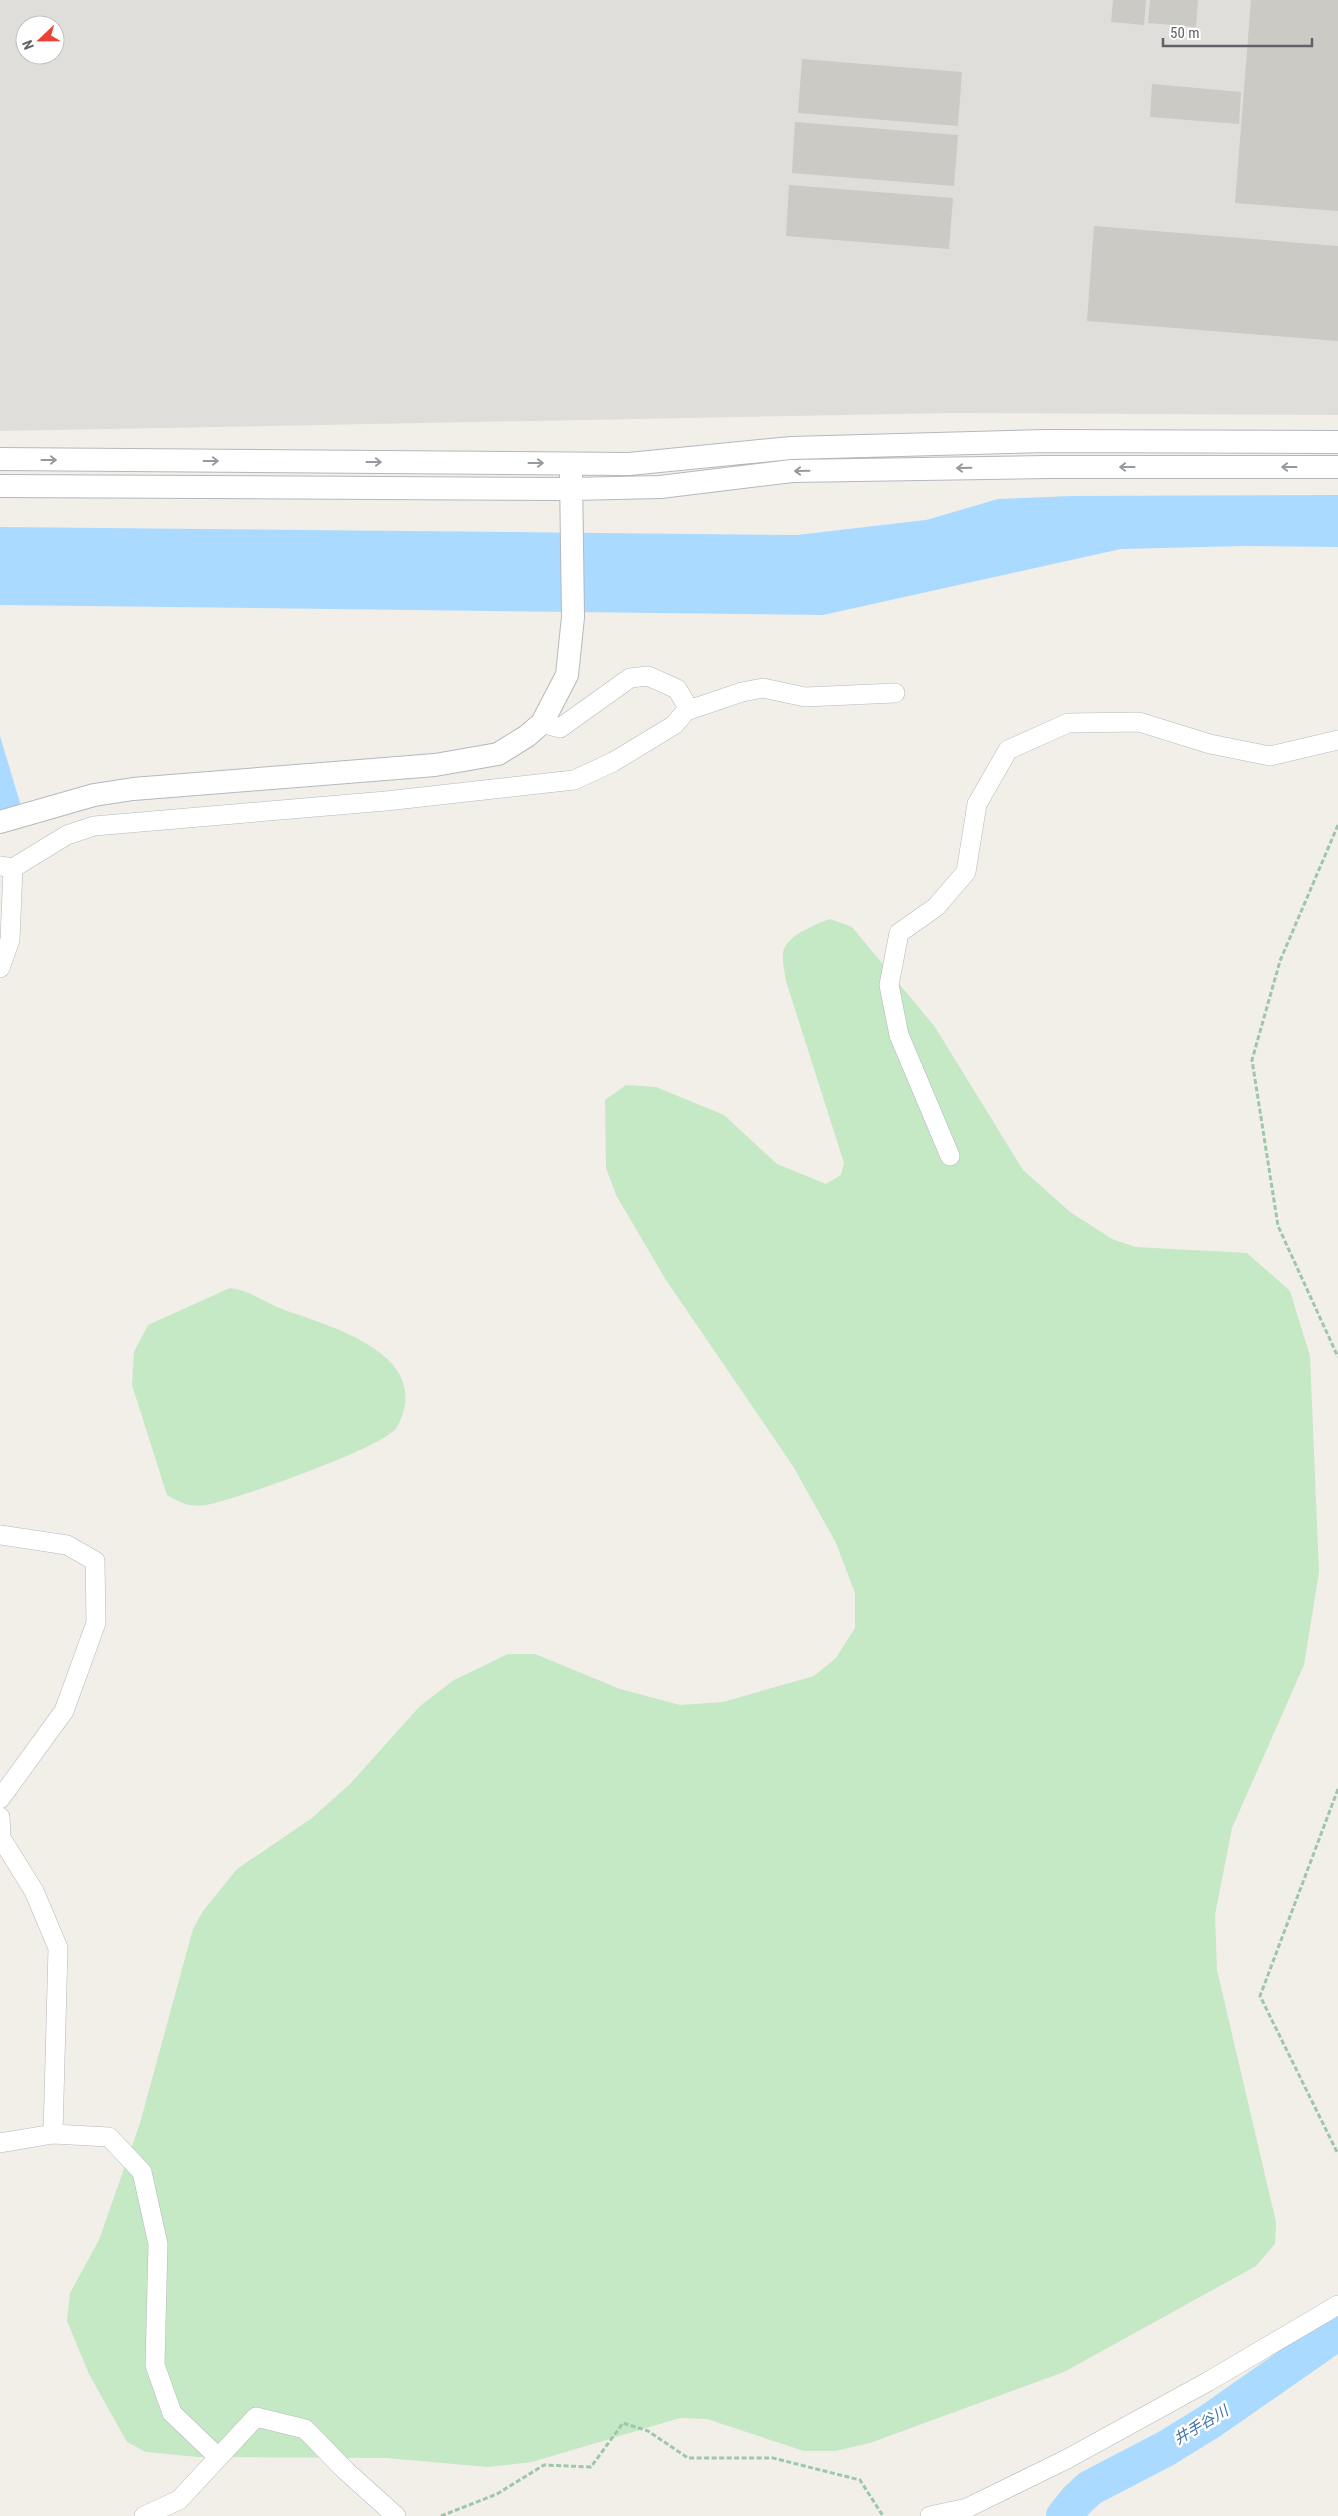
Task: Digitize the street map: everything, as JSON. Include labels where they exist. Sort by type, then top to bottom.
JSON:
[{"type":"street","points":[[0,459],[630,464],[791,448],[1047,441],[1338,442]]},
{"type":"street","points":[[0,822],[94,796],[133,789],[453,762],[498,754],[527,736],[542,723],[567,675],[573,617],[572,463]]},
{"type":"street","points":[[0,486],[571,500],[792,471],[1047,467],[1338,467]]},
{"type":"street","points":[[542,723],[560,728],[630,678],[648,676],[677,689],[686,704],[686,711]]},
{"type":"street","points":[[0,968],[10,940],[6,867],[68,835],[94,826],[386,801],[574,780],[613,762],[666,729],[686,711],[742,692],[763,688],[805,697],[894,693]]},
{"type":"street","points":[[950,1156],[899,1035],[889,985],[899,933],[936,907],[966,872],[977,804],[1008,750],[1068,723],[1140,722],[1210,744],[1270,756],[1338,740]]},
{"type":"street","points":[[0,1535],[67,1545],[95,1561],[96,1623],[64,1711],[0,1799]]},
{"type":"street","points":[[0,1817],[1,1838],[34,1891],[58,1948],[53,2134]]},
{"type":"street","points":[[0,2143],[53,2134],[109,2137],[142,2172],[158,2244],[155,2365],[172,2413],[218,2457]]},
{"type":"street","points":[[930,2516],[967,2508],[1067,2460],[1209,2381],[1338,2305]]},
{"type":"street","points":[[144,2516],[179,2500],[256,2417],[304,2429],[346,2471],[396,2516]]},
{"type":"path","points":[[1338,825],[1280,961],[1252,1060],[1278,1226],[1338,1357]]},
{"type":"path","points":[[1338,1789],[1260,1996],[1338,2154]]},
{"type":"path","points":[[441,2516],[497,2494],[544,2465],[590,2467],[623,2423],[648,2431],[688,2458],[773,2458],[860,2480],[883,2516]]},
{"type":"shaded area","points":[[0,0],[1338,0],[1338,415],[953,413],[0,431]]},
{"type":"green space","points":[[830,919],[852,927],[935,1027],[1023,1170],[1070,1212],[1112,1239],[1135,1247],[1247,1253],[1290,1291],[1310,1356],[1319,1572],[1304,1665],[1232,1828],[1215,1915],[1217,1970],[1276,2222],[1275,2244],[1256,2266],[1064,2372],[870,2443],[835,2451],[804,2451],[707,2419],[680,2418],[532,2462],[488,2467],[386,2458],[198,2457],[146,2452],[127,2442],[89,2374],[67,2321],[70,2293],[99,2240],[140,2123],[193,1929],[203,1911],[237,1869],[312,1818],[350,1784],[420,1706],[454,1680],[508,1654],[535,1654],[620,1689],[680,1705],[723,1702],[814,1676],[836,1658],[855,1628],[855,1593],[836,1543],[793,1466],[666,1280],[616,1195],[606,1168],[605,1100],[626,1085],[656,1087],[724,1115],[777,1164],[826,1184],[841,1175],[844,1163],[786,981],[783,960],[783,953],[789,941],[802,931]]},
{"type":"green space","points":[[230,1288],[244,1291],[282,1309],[326,1325],[372,1347],[391,1362],[402,1380],[405,1402],[397,1427],[387,1436],[366,1447],[308,1472],[246,1494],[201,1506],[190,1505],[167,1495],[132,1385],[134,1352],[148,1325]]},
{"type":"water","points":[[1338,495],[1338,547],[1243,546],[1121,549],[823,615],[0,605],[0,527],[797,535],[926,520],[998,499],[1072,496]]},
{"type":"water","points":[[0,736],[21,806],[0,813]]},
{"type":"building","points":[[1113,0],[1146,0],[1144,25],[1111,22]]},
{"type":"building","points":[[1150,0],[1198,0],[1196,27],[1148,23]]},
{"type":"building","points":[[1251,0],[1338,0],[1338,211],[1235,203]]},
{"type":"building","points":[[802,59],[962,72],[958,126],[798,113]]},
{"type":"building","points":[[1152,84],[1241,92],[1239,124],[1150,117]]},
{"type":"building","points":[[795,122],[958,135],[954,186],[792,173]]},
{"type":"building","points":[[789,185],[953,198],[949,249],[786,236]]},
{"type":"building","points":[[1094,226],[1338,246],[1338,341],[1087,321]]},
{"type":"waterway","name":"井手谷川","points":[[1064,2516],[1090,2488],[1165,2449],[1209,2422],[1338,2332]]}]
